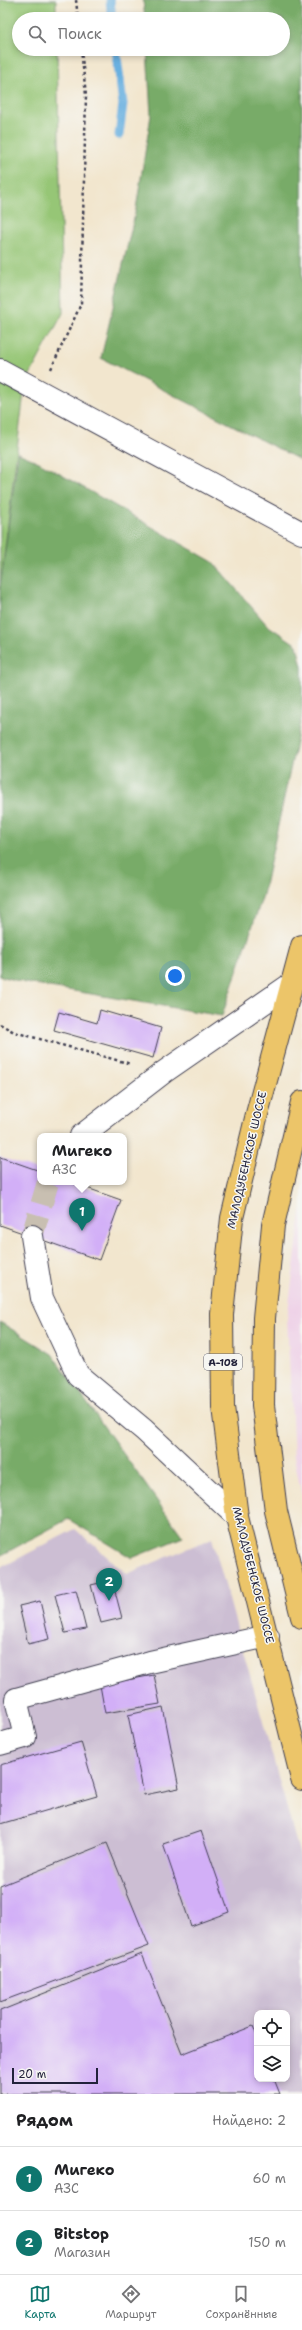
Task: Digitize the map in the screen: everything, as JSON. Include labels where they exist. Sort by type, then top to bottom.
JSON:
[{"type":"highway","name":"МАЛОДУБЕНСКОЕ ШОССЕ","points":[[302,946],[232,1218],[222,1314],[224,1407],[237,1516],[268,1636],[302,1779]]},
{"type":"highway","points":[[302,1102],[273,1225],[264,1318],[263,1404],[276,1511],[302,1617]]},
{"type":"lane","points":[[1,375],[40,393],[302,532]]},
{"type":"lane","points":[[84,1133],[164,1072],[291,984]]},
{"type":"lane","points":[[32,1236],[42,1298],[78,1375],[144,1430],[237,1516]]},
{"type":"lane","points":[[0,1744],[25,1737],[16,1699],[150,1662],[268,1636]]},
{"type":"path","points":[[76,0],[77,12]]},
{"type":"path","points":[[40,393],[81,304],[86,95],[82,56]]},
{"type":"path","points":[[0,1024],[14,1032],[164,1072]]},
{"type":"shaded area","points":[[302,1207],[302,1496],[294,1457],[287,1319]]},
{"type":"shaded area","points":[[75,1529],[127,1574],[212,1538],[302,1863],[302,2094],[0,2094],[0,1568]]},
{"type":"green space","points":[[0,0],[56,0],[56,12],[12,12],[12,56],[57,56],[63,313],[25,384],[0,588]]},
{"type":"green space","points":[[143,0],[302,0],[302,461],[101,358],[136,209],[151,115],[147,56],[290,56],[290,12],[144,12]]},
{"type":"green space","points":[[18,453],[39,462],[213,562],[267,625],[297,645],[302,667],[302,715],[263,895],[222,1016],[26,983],[0,976],[0,588]]},
{"type":"green space","points":[[0,1322],[52,1354],[183,1537],[132,1558],[68,1519],[0,1556]]},
{"type":"building","points":[[100,1010],[161,1028],[153,1058],[54,1030],[59,1012],[97,1023]]},
{"type":"building","points":[[0,1157],[37,1170],[37,1185],[78,1185],[121,1200],[99,1260],[0,1225]]},
{"type":"building","points":[[112,1580],[122,1618],[101,1623],[91,1585]]},
{"type":"building","points":[[76,1590],[86,1629],[65,1633],[55,1595]]},
{"type":"building","points":[[40,1601],[49,1639],[28,1644],[19,1606]]},
{"type":"building","points":[[154,1675],[160,1704],[105,1713],[100,1685]]},
{"type":"building","points":[[163,1707],[179,1788],[144,1795],[128,1715]]},
{"type":"building","points":[[81,1742],[97,1796],[0,1824],[0,1765]]},
{"type":"building","points":[[201,1831],[229,1912],[191,1926],[163,1844]]},
{"type":"building","points":[[107,1843],[149,1946],[0,2002],[0,1886]]},
{"type":"building","points":[[142,1954],[182,2054],[253,2026],[254,2082],[275,2082],[280,2094],[0,2094],[0,2011]]},
{"type":"waterway","points":[[110,0],[111,12]]},
{"type":"waterway","points":[[117,56],[123,104],[119,135]]},
{"type":"tunnel","points":[[32,1236],[47,1185]]},
{"type":"place","name":"Мигеко","points":[[82,1231]]},
{"type":"place","name":"Bitstop","points":[[109,1601]]}]
